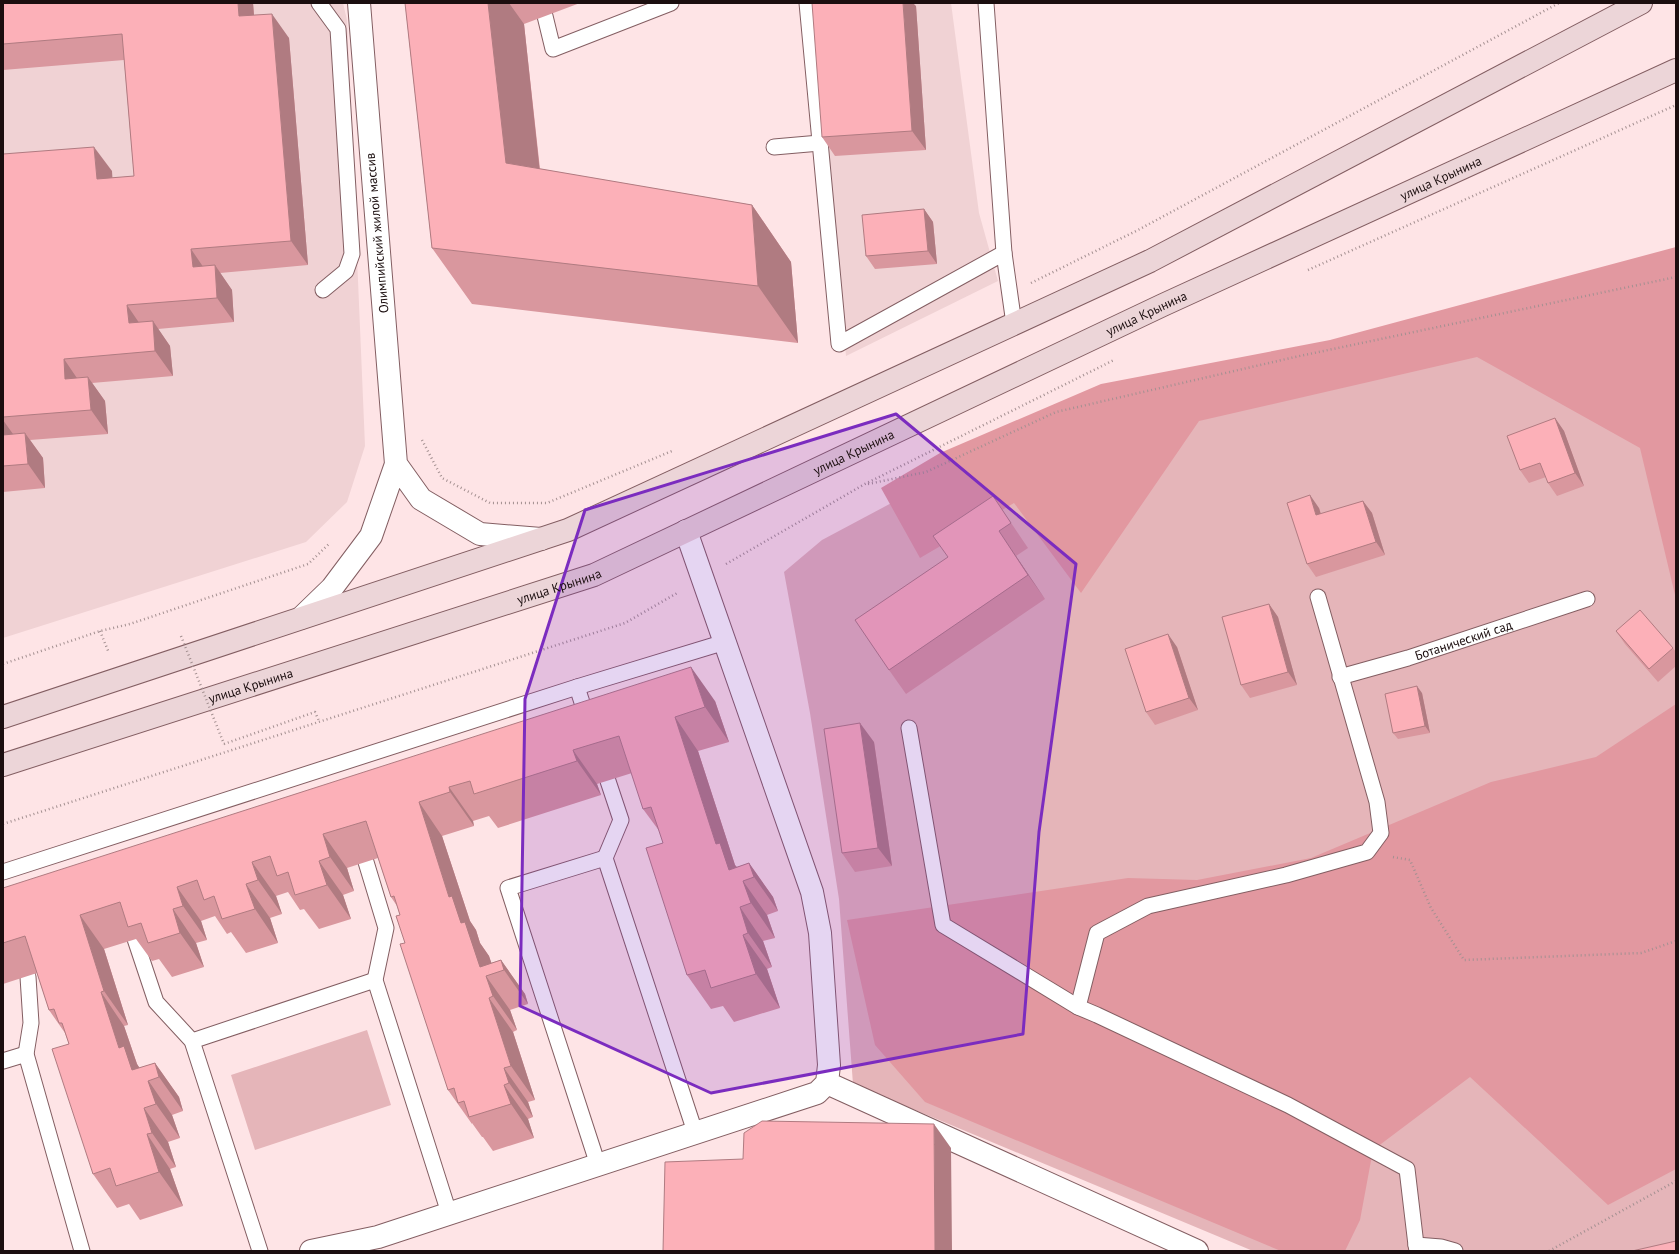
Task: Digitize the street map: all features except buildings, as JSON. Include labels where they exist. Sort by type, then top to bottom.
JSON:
[{"type":"main road","points":[[3,717],[568,530],[1150,261],[1641,3]]},
{"type":"main road","name":"улица Крынина","points":[[3,765],[594,575],[1163,305],[1676,70]]},
{"type":"street","name":"Олимпийский жилой массив","points":[[301,618],[332,588],[371,536],[396,464],[358,3]]},
{"type":"street","points":[[396,464],[421,499],[480,534],[541,539]]},
{"type":"street","points":[[311,1251],[378,1244],[448,1214],[817,1093],[827,1083],[829,1065],[820,940],[812,892],[686,531]]},
{"type":"street","points":[[827,1083],[1197,1251]]},
{"type":"lane","points":[[319,3],[338,29],[352,254],[346,271],[323,290]]},
{"type":"lane","points":[[544,16],[553,49],[671,3]]},
{"type":"lane","points":[[807,3],[839,344],[1004,253]]},
{"type":"lane","points":[[986,3],[1004,253],[1014,324]]},
{"type":"lane","points":[[774,147],[820,143]]},
{"type":"lane","points":[[1078,1007],[1097,933],[1148,906],[1286,875],[1367,852],[1381,833],[1377,802],[1318,597]]},
{"type":"lane","name":"Ботанический сад","points":[[1340,677],[1436,649],[1586,599]]},
{"type":"lane","points":[[3,872],[577,687],[725,642]]},
{"type":"lane","points":[[577,687],[592,732]]},
{"type":"lane","points":[[909,728],[943,925],[1078,1007],[1288,1105],[1407,1168],[1416,1248],[1441,1246],[1455,1251]]},
{"type":"lane","points":[[334,766],[339,780]]},
{"type":"lane","points":[[608,781],[621,820],[605,858],[695,1132]]},
{"type":"lane","points":[[103,840],[108,855]]},
{"type":"lane","points":[[598,1165],[508,888],[605,858]]},
{"type":"lane","points":[[366,862],[386,928],[375,980],[448,1214]]},
{"type":"lane","points":[[135,939],[156,1002],[192,1041],[260,1251]]},
{"type":"lane","points":[[28,976],[31,1023],[26,1054],[82,1251]]},
{"type":"lane","points":[[192,1041],[375,980]]},
{"type":"lane","points":[[3,1061],[26,1054]]},
{"type":"path","points":[[1010,293],[1138,230],[1559,3]]},
{"type":"path","points":[[1306,271],[1676,106]]},
{"type":"path","points":[[863,485],[926,472],[1056,412],[1303,356],[1676,277]]},
{"type":"path","points":[[100,631],[112,660]]},
{"type":"path","points":[[181,636],[224,744],[314,712],[319,721]]},
{"type":"path","points":[[1367,852],[1410,860],[1431,908],[1464,960],[1641,953],[1676,941]]},
{"type":"path","points":[[1549,1251],[1676,1181]]},
{"type":"highlighted area","points":[[896,414],[1076,564],[1039,832],[1023,1034],[711,1093],[520,1006],[525,699],[585,510]]},
{"type":"shaded area","points":[[3,3],[343,3],[347,20],[365,446],[347,502],[306,542],[3,638]]},
{"type":"shaded area","points":[[816,3],[951,3],[979,213],[998,281],[846,356]]},
{"type":"shaded area","points":[[1676,247],[1676,599],[1640,448],[1477,357],[1199,421],[1081,593],[1014,503],[920,558],[881,488],[940,453],[1101,384],[1330,340]]},
{"type":"shaded area","points":[[1676,297],[1676,1251],[1253,1251],[853,1084],[839,899],[810,713],[784,572],[822,540],[1006,442]]},
{"type":"shaded area","points":[[1676,704],[1676,1169],[1608,1205],[1470,1077],[1373,1150],[1360,1220],[1345,1251],[1281,1251],[925,1102],[875,1045],[847,920],[1128,878],[1197,880],[1311,858],[1491,782],[1596,757]]},
{"type":"shaded area","points":[[367,1030],[391,1105],[255,1150],[231,1075]]}]
